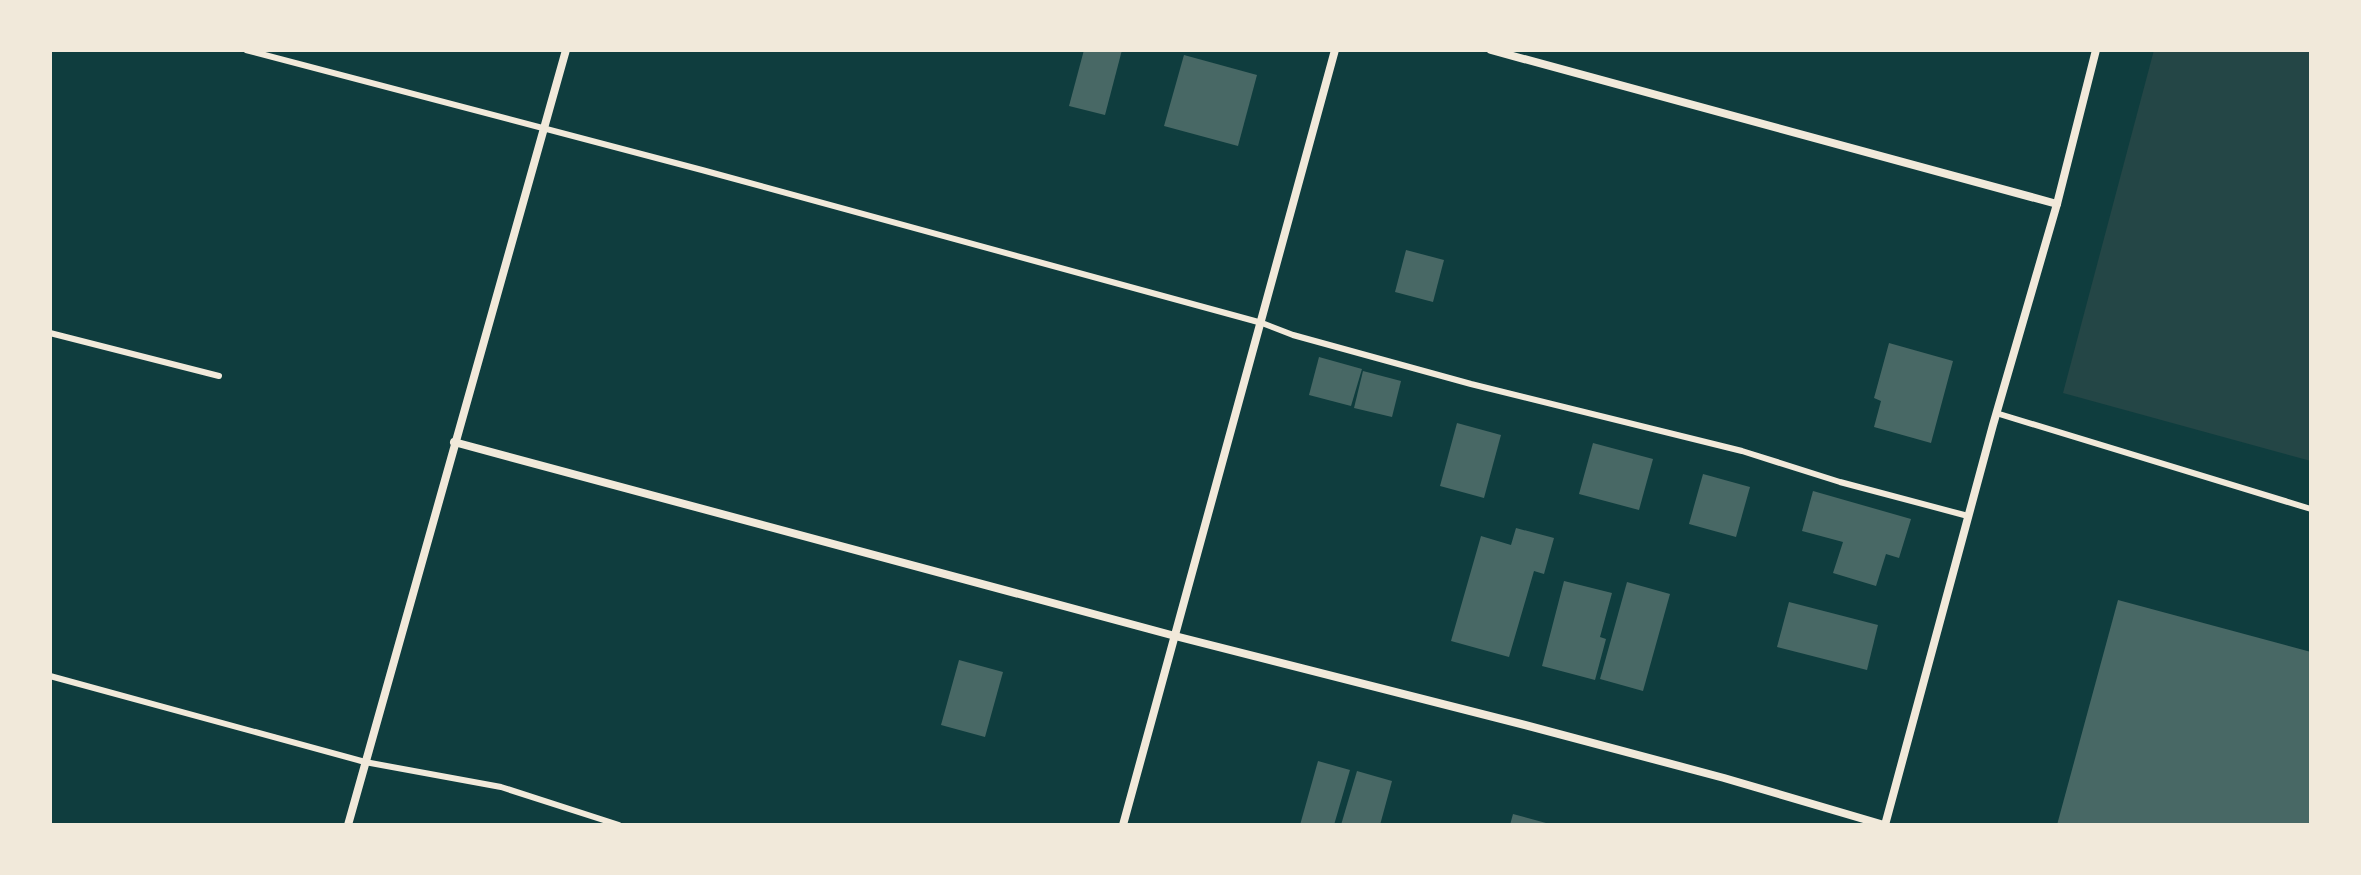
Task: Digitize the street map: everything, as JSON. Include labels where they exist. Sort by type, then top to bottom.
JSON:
[{"type":"street","points":[[348,825],[566,50]]},
{"type":"street","points":[[1123,825],[1335,50]]},
{"type":"street","points":[[1491,50],[2057,204]]},
{"type":"street","points":[[454,442],[1175,636],[1525,725],[1884,825],[1996,413],[2057,204],[2096,50]]},
{"type":"lane","points":[[246,50],[1262,323],[1293,335],[1441,376],[1742,451],[1840,482],[1968,516]]},
{"type":"lane","points":[[50,333],[219,376]]},
{"type":"lane","points":[[1996,413],[2311,509]]},
{"type":"lane","points":[[50,676],[365,762],[501,787],[619,825]]},
{"type":"shaded area","points":[[2154,50],[2311,50],[2311,461],[2063,393]]},
{"type":"building","points":[[1084,50],[1122,50],[1105,115],[1069,106]]},
{"type":"building","points":[[1184,55],[1257,75],[1238,146],[1164,126]]},
{"type":"building","points":[[1406,250],[1444,260],[1433,302],[1395,292]]},
{"type":"building","points":[[1889,343],[1953,361],[1931,443],[1874,427],[1881,401],[1874,398]]},
{"type":"building","points":[[1319,357],[1362,369],[1351,406],[1309,395]]},
{"type":"building","points":[[1363,371],[1401,381],[1392,417],[1354,408]]},
{"type":"building","points":[[1457,423],[1501,435],[1484,498],[1440,486]]},
{"type":"building","points":[[1593,443],[1653,459],[1639,510],[1579,494]]},
{"type":"building","points":[[1703,474],[1750,487],[1736,537],[1689,524]]},
{"type":"building","points":[[1813,491],[1911,519],[1899,558],[1886,554],[1876,586],[1833,573],[1843,542],[1802,531]]},
{"type":"building","points":[[1516,528],[1554,538],[1544,574],[1534,571],[1509,657],[1451,641],[1481,536],[1511,545]]},
{"type":"building","points":[[1564,581],[1612,593],[1600,637],[1606,639],[1595,680],[1542,666]]},
{"type":"building","points":[[1627,582],[1670,594],[1643,691],[1600,679]]},
{"type":"building","points":[[2118,600],[2311,652],[2311,825],[2057,825]]},
{"type":"building","points":[[1789,602],[1878,625],[1867,670],[1777,647]]},
{"type":"building","points":[[959,660],[1003,672],[985,737],[941,725]]},
{"type":"building","points":[[1318,761],[1350,770],[1334,825],[1300,825]]},
{"type":"building","points":[[1357,771],[1392,781],[1380,825],[1341,825]]},
{"type":"building","points":[[1513,814],[1546,823],[1510,825]]}]
